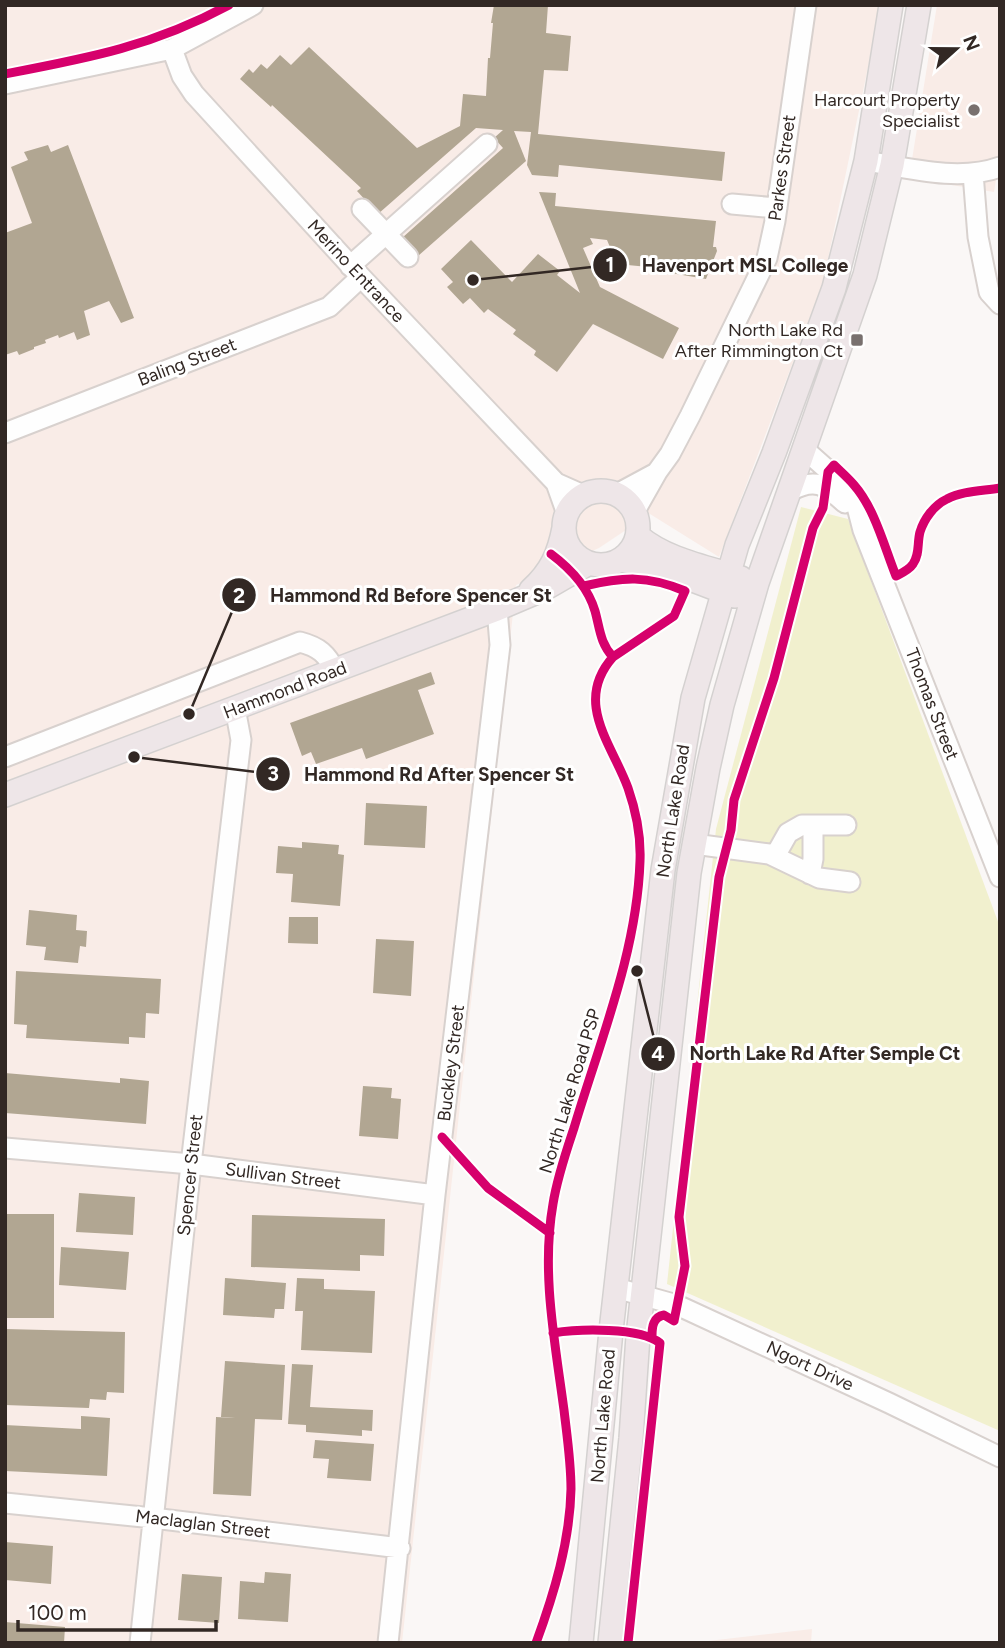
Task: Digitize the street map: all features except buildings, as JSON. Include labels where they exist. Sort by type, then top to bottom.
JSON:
[{"type":"main road","name":"North Lake Road","points":[[581,1643],[616,1288],[671,810],[693,698],[725,583],[834,288],[866,161],[891,5]]},
{"type":"main road","name":"North Lake Road","points":[[610,1643],[631,1438],[642,1294],[694,844],[722,705],[754,593],[865,275],[892,166],[919,5]]},
{"type":"main road","points":[[621,560],[635,545],[638,536],[639,523],[635,511],[628,501],[606,490],[583,495],[573,503],[565,521],[566,539],[579,558],[589,563],[605,565],[621,560],[725,583],[754,593]]},
{"type":"main road","name":"Hammond Road","points":[[523,596],[539,583],[552,566],[565,521]]},
{"type":"main road","points":[[638,536],[651,547],[725,583]]},
{"type":"main road","name":"Hammond Road","points":[[5,795],[497,609],[544,589],[589,563]]},
{"type":"street","points":[[5,84],[172,49],[253,5]]},
{"type":"street","name":"Parkes Street","points":[[635,511],[670,454],[767,258],[777,208],[806,5]]},
{"type":"street","name":"Merino Entrance","points":[[172,49],[181,76],[194,94],[356,272],[556,483],[583,495]]},
{"type":"street","name":"Baling Street","points":[[5,433],[329,307],[386,233],[487,144]]},
{"type":"street","points":[[866,161],[950,173],[973,173],[1000,167]]},
{"type":"street","points":[[973,173],[978,237],[989,292],[1000,304]]},
{"type":"street","points":[[732,204],[777,208]]},
{"type":"street","points":[[362,209],[408,257]]},
{"type":"street","name":"Thomas Street","points":[[804,449],[840,481],[856,503],[863,530],[1000,877]]},
{"type":"street","name":"Parkes Street","points":[[617,494],[657,472]]},
{"type":"street","name":"Merino Entrance","points":[[556,483],[565,521]]},
{"type":"street","name":"Thomas Street","points":[[790,491],[802,484],[816,483],[826,487],[848,505],[863,530]]},
{"type":"street","name":"Buckley Street","points":[[388,1643],[435,1195],[500,645],[497,609]]},
{"type":"street","points":[[5,757],[300,642],[314,646],[327,655],[335,671]]},
{"type":"street","name":"Spencer Street","points":[[140,1643],[191,1164],[241,740],[235,708]]},
{"type":"street","points":[[775,856],[788,832],[802,825],[846,825]]},
{"type":"street","points":[[810,874],[813,825]]},
{"type":"street","points":[[694,844],[775,856],[819,878],[850,882]]},
{"type":"street","name":"Sullivan Street","points":[[5,1148],[191,1164],[435,1195]]},
{"type":"street","name":"Ngort Drive","points":[[616,1288],[642,1294],[702,1316],[1000,1457]]},
{"type":"street","name":"Maclaglan Street","points":[[5,1503],[400,1548]]},
{"type":"shaded area","points":[[5,5],[881,5],[823,283],[719,557],[650,514],[599,548],[516,585],[402,1643],[5,1643]]},
{"type":"shaded area","points":[[937,5],[1000,5],[1000,155],[994,192],[909,178]]},
{"type":"shaded area","points":[[812,1629],[811,1643],[691,1643]]},
{"type":"green space","points":[[801,507],[848,519],[1000,927],[1000,1431],[667,1284],[716,829]]},
{"type":"cycle path","points":[[5,74],[93,56],[147,41],[229,5]]},
{"type":"cycle path","points":[[652,1336],[657,1318],[664,1315],[674,1321],[685,1266],[679,1217],[719,877],[731,830],[734,800],[774,678],[813,528],[823,508],[828,472],[834,465],[861,495],[873,516],[896,576],[913,564],[922,527],[938,505],[959,494],[1000,488]]},
{"type":"cycle path","points":[[551,554],[572,572],[588,594],[603,641],[613,657]]},
{"type":"cycle path","name":"North Lake Road PSP","points":[[536,1643],[560,1567],[568,1528],[571,1489],[569,1449],[553,1333],[549,1281],[548,1255],[553,1204],[562,1165],[625,963],[640,861],[639,833],[633,806],[600,723],[596,690],[613,657],[674,616],[685,591],[659,582],[635,579],[584,586]]},
{"type":"cycle path","points":[[442,1137],[488,1188],[550,1233]]},
{"type":"cycle path","points":[[553,1333],[593,1330],[624,1332],[638,1334],[660,1343],[628,1643]]},
{"type":"place","name":"Harcourt Property Specialist","points":[[974,110]]},
{"type":"place","name":"Havenport MSL College","points":[[473,280]]},
{"type":"place","name":"North Lake Rd After Rimmington Ct","points":[[857,340]]},
{"type":"place","name":"Hammond Rd Before Spencer St","points":[[189,714]]},
{"type":"place","name":"Hammond Rd After Spencer St","points":[[134,757]]},
{"type":"place","name":"North Lake Rd After Semple Ct","points":[[637,971]]}]
